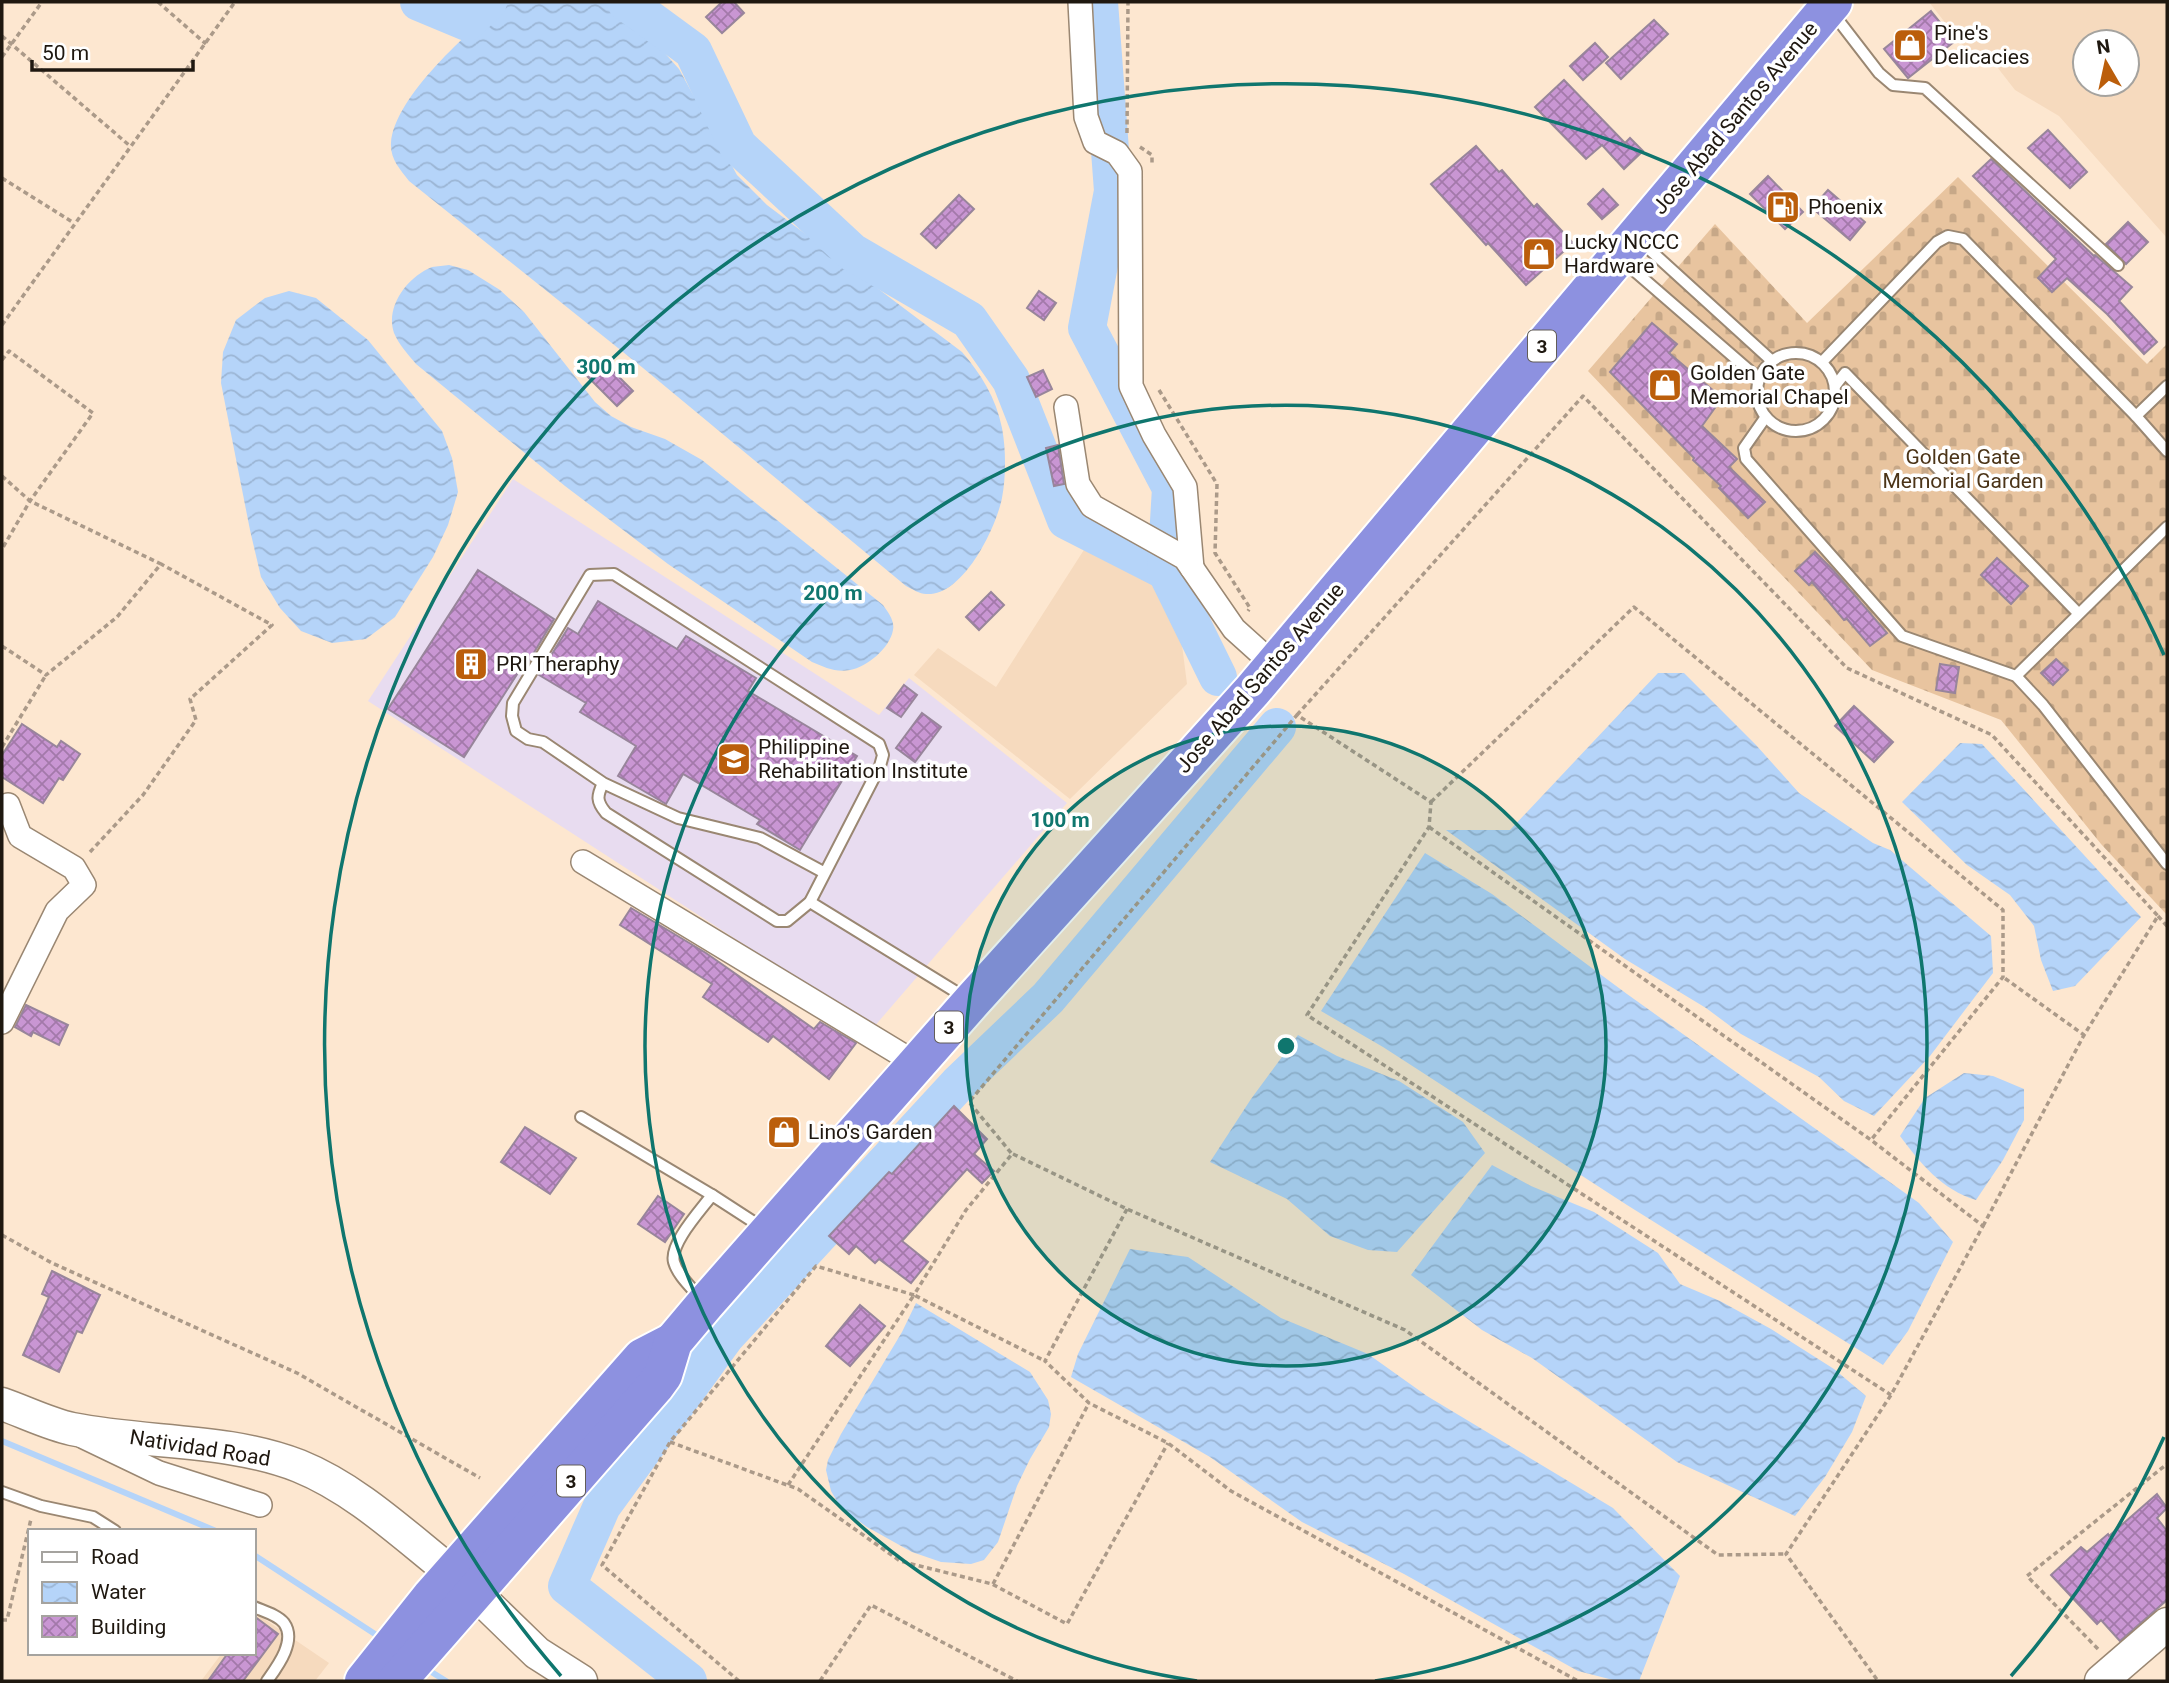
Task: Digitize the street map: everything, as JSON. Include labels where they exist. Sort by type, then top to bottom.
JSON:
[{"type":"highway","name":"Jose Abad Santos Avenue","points":[[397,1681],[453,1594],[642,1358],[673,1342],[972,1001],[1273,665],[1831,5]]},
{"type":"highway","name":"Jose Abad Santos Avenue","points":[[364,1681],[453,1594]]},
{"type":"street","points":[[1080,2],[1086,117],[1096,142],[1127,145],[1130,171],[1130,386],[1154,435],[1185,487],[1189,563]]},
{"type":"street","points":[[1066,407],[1078,484],[1092,506],[1151,538],[1189,563],[1234,629],[1273,665]]},
{"type":"street","points":[[2,1022],[57,911],[84,884],[75,868],[20,836],[8,805]]},
{"type":"street","points":[[583,862],[917,1064]]},
{"type":"street","name":"Natividad Road","points":[[2,1404],[71,1429],[256,1453],[328,1479],[380,1516],[453,1594],[581,1681]]},
{"type":"street","points":[[71,1429],[92,1443],[159,1473],[260,1505]]},
{"type":"street","points":[[2106,1674],[2167,1624]]},
{"type":"lane","points":[[1831,5],[1879,73],[1892,85],[1925,88],[2118,265]]},
{"type":"lane","points":[[1822,362],[1937,242],[1948,236],[1963,239],[2167,451]]},
{"type":"lane","points":[[1626,247],[1772,360]]},
{"type":"lane","points":[[1626,247],[1758,378]]},
{"type":"lane","points":[[1792,353],[1803,353],[1822,362],[1835,386],[1835,400],[1829,414],[1819,425],[1805,431],[1791,432],[1777,427],[1765,418],[1756,399],[1758,378],[1772,360],[1792,353]]},
{"type":"lane","points":[[1835,386],[1845,373],[2078,613]]},
{"type":"lane","points":[[2136,416],[2167,386]]},
{"type":"lane","points":[[1765,418],[1744,448],[1746,459],[1902,636],[2016,676],[2043,705],[2167,864]]},
{"type":"lane","points":[[2016,676],[2078,613],[2165,535]]},
{"type":"lane","points":[[603,783],[597,796],[598,803],[606,813],[777,921],[787,921],[810,902],[825,873],[880,766],[883,755],[879,744],[614,575],[599,574],[590,575],[513,703],[512,716],[516,731],[528,739],[543,743],[603,783],[678,818],[760,838],[825,873]]},
{"type":"lane","points":[[810,902],[972,1001]]},
{"type":"lane","points":[[581,1117],[712,1195],[768,1232]]},
{"type":"lane","points":[[705,1304],[673,1261],[674,1248],[712,1195]]},
{"type":"lane","points":[[2,1492],[41,1506],[93,1517],[112,1529]]},
{"type":"lane","points":[[256,1608],[283,1621],[286,1628],[286,1650],[267,1681]]},
{"type":"path","points":[[2,57],[42,2]]},
{"type":"path","points":[[158,2],[206,44]]},
{"type":"path","points":[[2,326],[235,2]]},
{"type":"path","points":[[1128,2],[1127,145],[1152,155],[1152,168]]},
{"type":"path","points":[[2,36],[130,146]]},
{"type":"path","points":[[2,178],[74,223]]},
{"type":"path","points":[[2,360],[9,351],[93,413],[30,502],[2,549]]},
{"type":"path","points":[[1156,384],[1217,484],[1215,553],[1250,608],[1234,629]]},
{"type":"path","points":[[1786,1554],[1718,1555],[1405,1330],[1127,1209],[1012,1154],[969,1102],[1297,715],[1583,396],[1847,668],[1992,735],[2167,926]]},
{"type":"path","points":[[2,476],[30,502],[161,564],[272,625],[190,699],[196,720],[143,795],[75,868]]},
{"type":"path","points":[[2,747],[46,675],[117,617],[161,564]]},
{"type":"path","points":[[1871,1140],[2003,977],[2004,910],[1634,607],[1431,802],[1429,827],[1307,1015],[1891,1395]]},
{"type":"path","points":[[2,646],[46,675]]},
{"type":"path","points":[[1297,715],[1431,802]]},
{"type":"path","points":[[1429,827],[1871,1140],[1983,1226]]},
{"type":"path","points":[[1786,1554],[1891,1395],[2084,1035],[2158,916]]},
{"type":"path","points":[[2003,977],[2084,1035]]},
{"type":"path","points":[[788,1485],[914,1295],[966,1210],[1012,1154]]},
{"type":"path","points":[[1045,1361],[1127,1209]]},
{"type":"path","points":[[2,1235],[51,1263],[297,1373],[480,1478]]},
{"type":"path","points":[[739,1681],[602,1565],[670,1442],[816,1266],[914,1295],[1045,1361],[1089,1403],[1168,1444],[1231,1491],[1578,1681]]},
{"type":"path","points":[[992,1584],[1089,1403]]},
{"type":"path","points":[[670,1442],[798,1489],[901,1561],[992,1584],[1067,1624],[1168,1444]]},
{"type":"path","points":[[2106,1674],[2027,1576],[2167,1464]]},
{"type":"path","points":[[29,1529],[34,1507]]},
{"type":"path","points":[[2,1620],[7,1620],[28,1532]]},
{"type":"path","points":[[1786,1554],[1878,1681]]},
{"type":"path","points":[[820,1681],[871,1605],[1017,1681]]},
{"type":"shaded area","points":[[1929,2],[2167,2],[2167,238],[2059,116],[2015,90],[1994,63],[1975,61]]},
{"type":"shaded area","name":"Philippine Rehabilitation Institute","points":[[513,479],[879,715],[909,678],[1067,803],[873,1028],[368,701]]},
{"type":"shaded area","points":[[1089,542],[1151,578],[1177,606],[1187,684],[1070,799],[914,675],[938,648],[996,687]]},
{"type":"shaded area","points":[[256,1613],[329,1663],[315,1681],[201,1681],[220,1655],[256,1655]]},
{"type":"green space","name":"Golden Gate Memorial Garden","points":[[1958,177],[2147,364],[2167,344],[2167,915],[2101,844],[2001,720],[1872,670],[1588,371],[1715,224],[1807,323]]},
{"type":"water","points":[[505,2],[607,2],[654,41],[679,69],[737,175],[767,205],[969,360],[987,387],[999,417],[1004,445],[1004,481],[999,511],[993,526],[976,558],[953,584],[940,592],[926,594],[906,586],[643,368],[409,181],[402,172],[394,159],[391,143],[395,125],[405,106],[454,47]]},
{"type":"water","points":[[449,265],[468,270],[500,290],[524,312],[595,402],[611,416],[631,427],[665,439],[702,460],[883,605],[891,617],[893,627],[891,637],[883,650],[863,665],[845,671],[826,668],[812,662],[668,564],[565,486],[416,364],[394,333],[392,323],[395,303],[414,278],[432,267]]},
{"type":"water","points":[[289,291],[316,298],[368,340],[442,431],[452,458],[458,492],[448,525],[433,557],[395,617],[366,639],[332,643],[301,631],[280,608],[261,577],[250,530],[221,383],[223,352],[236,320],[265,298]]},
{"type":"water","points":[[1658,673],[1684,673],[1756,745],[1799,793],[1873,843],[1890,850],[1991,936],[1993,973],[1930,1056],[1874,1116],[1844,1101],[1819,1077],[1741,1034],[1706,1008],[1625,959],[1446,830],[1510,830]]},
{"type":"water","points":[[1960,743],[1982,744],[2141,917],[2075,986],[2053,991],[2041,960],[2034,926],[2010,895],[1967,865],[1902,802]]},
{"type":"water","points":[[1425,853],[1492,894],[1919,1203],[1953,1242],[1908,1331],[1883,1365],[1627,1205],[1383,1047],[1321,1011]]},
{"type":"water","points":[[1298,1035],[1337,1056],[1399,1081],[1463,1122],[1485,1153],[1397,1252],[1368,1250],[1330,1236],[1287,1199],[1210,1162],[1251,1099]]},
{"type":"water","points":[[1964,1073],[1993,1076],[2024,1089],[2024,1120],[2003,1160],[1976,1200],[1942,1182],[1900,1136],[1925,1098]]},
{"type":"water","points":[[1492,1165],[1531,1186],[1594,1212],[1658,1253],[1680,1284],[1720,1301],[1771,1329],[1834,1369],[1866,1396],[1852,1432],[1825,1477],[1795,1516],[1677,1462],[1532,1358],[1482,1330],[1411,1275]]},
{"type":"water","points":[[1130,1249],[1188,1257],[1281,1318],[1368,1354],[1427,1396],[1613,1508],[1680,1576],[1639,1681],[1617,1681],[1578,1671],[1404,1574],[1302,1522],[1210,1457],[1071,1377],[1078,1354]]},
{"type":"water","points":[[916,1303],[1030,1372],[1048,1400],[1051,1414],[1049,1427],[1017,1486],[998,1542],[984,1560],[971,1564],[941,1562],[912,1552],[867,1527],[841,1508],[831,1491],[826,1470],[841,1434],[902,1332]]},
{"type":"building","points":[[722,2],[734,2],[744,13],[722,33],[706,17]]},
{"type":"building","points":[[1931,11],[1955,41],[1908,78],[1884,49]]},
{"type":"building","points":[[1654,20],[1668,34],[1621,79],[1606,63]]},
{"type":"building","points":[[1595,43],[1608,57],[1583,80],[1570,66]]},
{"type":"building","points":[[1564,80],[1625,143],[1630,138],[1643,151],[1624,169],[1602,145],[1586,159],[1535,107]]},
{"type":"building","points":[[2048,130],[2087,172],[2070,188],[2028,148]]},
{"type":"building","points":[[1476,146],[1499,172],[1502,170],[1534,207],[1537,204],[1573,243],[1526,285],[1431,184]]},
{"type":"building","points":[[1991,159],[2094,256],[2132,287],[2119,301],[2157,342],[2144,354],[2107,314],[2067,278],[2052,292],[2038,278],[2056,259],[1973,176]]},
{"type":"building","points":[[1768,176],[1803,212],[1785,229],[1750,194]]},
{"type":"building","points":[[1603,189],[1618,205],[1602,219],[1588,204]]},
{"type":"building","points":[[1828,190],[1865,222],[1850,240],[1812,208]]},
{"type":"building","points":[[959,195],[974,209],[936,248],[921,234]]},
{"type":"building","points":[[2128,222],[2148,242],[2126,264],[2106,244]]},
{"type":"building","points":[[1039,291],[1056,303],[1044,320],[1027,308]]},
{"type":"building","name":"Golden Gate Memorial Chapel","points":[[1652,323],[1677,344],[1669,353],[1722,398],[1702,426],[1737,459],[1729,467],[1765,502],[1748,518],[1719,488],[1721,486],[1610,372]]},
{"type":"building","points":[[602,360],[633,391],[617,406],[586,375]]},
{"type":"building","points":[[1043,370],[1052,389],[1036,397],[1027,377]]},
{"type":"building","points":[[1058,445],[1064,484],[1054,486],[1046,448]]},
{"type":"building","points":[[1815,552],[1887,633],[1870,646],[1812,582],[1809,585],[1795,571]]},
{"type":"building","points":[[1997,558],[2028,586],[2011,604],[1981,575]]},
{"type":"building","name":"PRI Theraphy","points":[[478,570],[554,619],[526,666],[523,665],[464,757],[388,709]]},
{"type":"building","points":[[991,592],[1004,605],[979,630],[966,617]]},
{"type":"building","points":[[598,601],[677,649],[686,636],[756,678],[748,691],[857,756],[800,850],[757,824],[760,820],[683,774],[666,804],[618,776],[636,746],[580,712],[586,703],[539,675],[568,628],[578,634]]},
{"type":"building","points":[[2056,659],[2068,670],[2053,685],[2041,673]]},
{"type":"building","points":[[1940,664],[1959,667],[1955,693],[1936,690]]},
{"type":"building","points":[[904,685],[917,695],[901,717],[887,708]]},
{"type":"building","points":[[1854,706],[1893,742],[1874,762],[1835,726]]},
{"type":"building","points":[[922,713],[941,727],[915,762],[896,748]]},
{"type":"building","points":[[22,724],[57,747],[61,741],[80,754],[63,780],[59,778],[43,803],[2,777],[2,755]]},
{"type":"building","points":[[631,908],[706,953],[814,1029],[820,1022],[856,1043],[829,1079],[773,1036],[768,1042],[703,997],[712,984],[620,925]]},
{"type":"building","points":[[26,1005],[68,1025],[59,1045],[33,1032],[31,1036],[15,1027]]},
{"type":"building","points":[[954,1106],[987,1139],[974,1154],[994,1171],[982,1183],[967,1169],[902,1241],[928,1262],[911,1283],[879,1259],[875,1263],[856,1246],[849,1254],[829,1236],[889,1172],[892,1174]]},
{"type":"building","points":[[525,1127],[576,1158],[550,1194],[501,1162]]},
{"type":"building","points":[[658,1196],[684,1214],[665,1242],[638,1224]]},
{"type":"building","points":[[52,1271],[100,1295],[82,1333],[77,1331],[59,1372],[23,1355],[49,1297],[42,1294]]},
{"type":"building","points":[[860,1305],[885,1326],[850,1366],[826,1346]]},
{"type":"building","points":[[2157,1494],[2167,1508],[2157,1518],[2167,1531],[2167,1600],[2120,1641],[2101,1620],[2097,1624],[2051,1575],[2081,1547],[2087,1552],[2108,1534],[2109,1536]]},
{"type":"building","points":[[256,1618],[278,1634],[243,1681],[208,1681],[227,1655],[256,1655]]},
{"type":"waterway","points":[[419,2],[467,22],[488,2]]},
{"type":"waterway","points":[[626,2],[693,51],[738,146],[852,252],[969,320],[1011,380],[1066,520],[1166,571]]},
{"type":"waterway","points":[[1099,2],[1113,191],[1087,328],[1171,488],[1166,571],[1218,677]]},
{"type":"waterway","points":[[688,1681],[567,1586],[602,1506],[725,1337],[958,1084],[1048,998],[1277,727]]},
{"type":"waterway","points":[[2,1441],[211,1529]]},
{"type":"waterway","points":[[256,1556],[381,1638]]},
{"type":"waterway","points":[[425,1668],[446,1681]]},
{"type":"place","name":"Pine's Delicacies","points":[[1910,45]]},
{"type":"place","name":"Phoenix","points":[[1783,207]]},
{"type":"place","name":"Lucky NCCC Hardware","points":[[1539,254]]},
{"type":"place","name":"Golden Gate Memorial Chapel","points":[[1665,385]]},
{"type":"place","name":"PRI Theraphy","points":[[471,664]]},
{"type":"place","name":"Philippine Rehabilitation Institute","points":[[734,759]]},
{"type":"place","name":"Lino's Garden","points":[[784,1132]]}]
